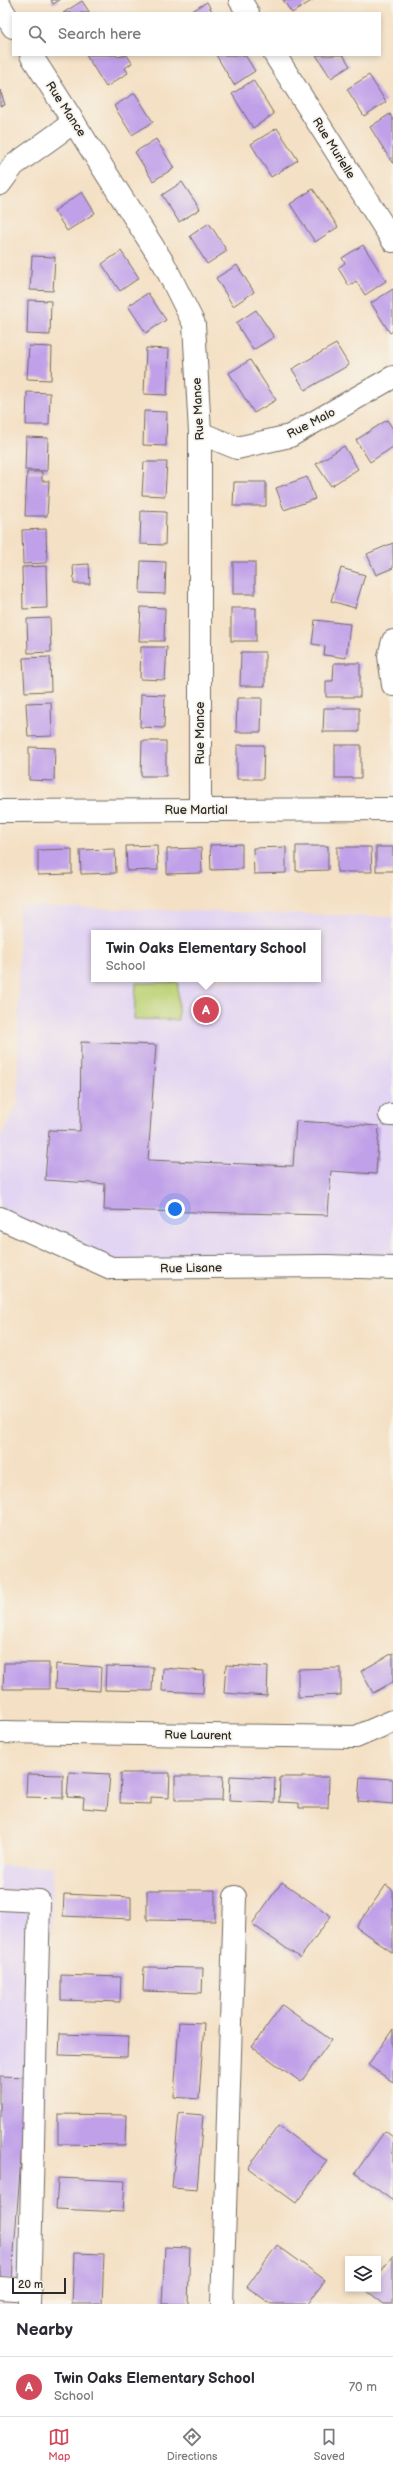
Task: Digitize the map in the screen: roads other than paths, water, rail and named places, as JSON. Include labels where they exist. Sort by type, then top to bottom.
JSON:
[{"type":"street","points":[[240,0],[247,12]]},
{"type":"street","points":[[0,6],[12,24]]},
{"type":"street","name":"Rue Mance","points":[[32,56],[164,264],[194,324],[200,433],[200,810]]},
{"type":"street","name":"Rue Murielle","points":[[276,56],[393,241]]},
{"type":"street","points":[[0,184],[14,165],[74,122]]},
{"type":"street","name":"Rue Malo","points":[[200,433],[237,448],[290,436],[393,376]]},
{"type":"street","points":[[393,641],[389,656],[393,685]]},
{"type":"street","name":"Rue Martial","points":[[0,811],[393,809]]},
{"type":"street","name":"Rue Lisane","points":[[0,1218],[111,1268],[326,1266],[393,1268]]},
{"type":"street","name":"Rue Laurent","points":[[0,1732],[356,1737],[393,1721]]},
{"type":"street","points":[[222,2304],[236,1897]]},
{"type":"street","points":[[0,1899],[39,1901],[29,2297],[0,2288]]},
{"type":"place","name":"Twin Oaks Elementary School","points":[[206,1010]]}]
